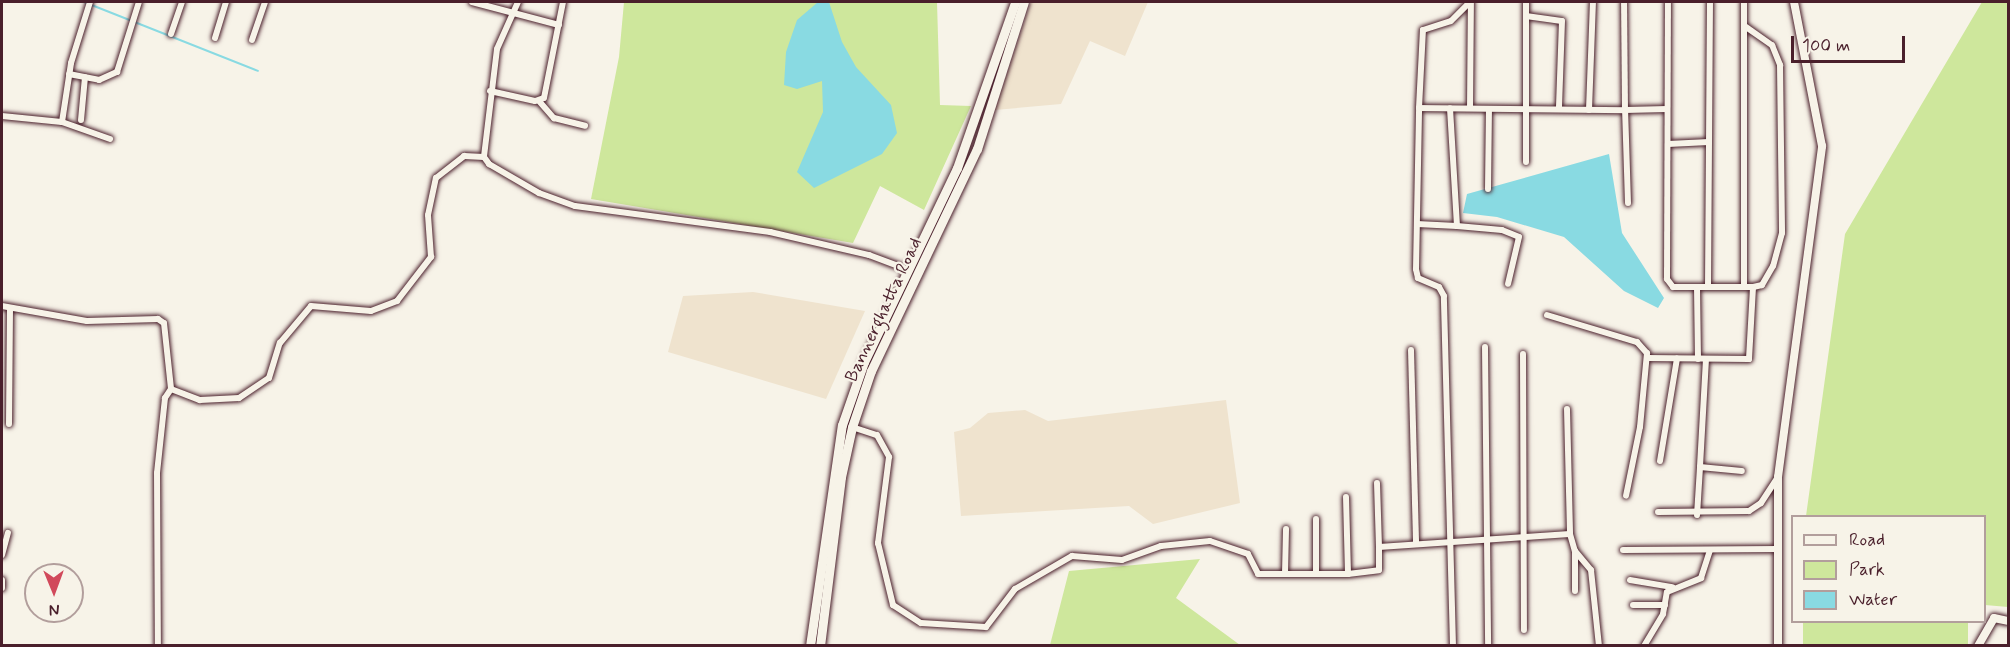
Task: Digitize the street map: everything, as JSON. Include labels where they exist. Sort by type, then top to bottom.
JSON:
[{"type":"main road","name":"Bannerghatta Road","points":[[820,645],[841,477],[852,427],[871,371],[977,149],[1006,43],[1014,2]]},
{"type":"main road","name":"Bannerghatta Road","points":[[810,645],[842,425],[864,362],[957,168],[1024,2]]},
{"type":"main road","points":[[1778,645],[1778,477],[1821,159],[1815,98],[1794,2]]},
{"type":"main road","points":[[1978,645],[1994,618],[2008,621]]},
{"type":"street","points":[[69,74],[99,80],[117,72],[130,23],[139,2]]},
{"type":"street","points":[[171,34],[182,2]]},
{"type":"street","points":[[215,38],[226,2]]},
{"type":"street","points":[[252,40],[265,2]]},
{"type":"street","points":[[472,2],[514,10],[559,25]]},
{"type":"street","points":[[484,157],[490,91],[499,39],[518,2]]},
{"type":"street","points":[[539,101],[548,92],[563,2]]},
{"type":"street","points":[[1453,645],[1444,296],[1439,287],[1418,278],[1419,108],[1423,30],[1451,21],[1470,2]]},
{"type":"street","points":[[1470,2],[1470,108]]},
{"type":"street","points":[[1526,2],[1522,109],[1526,162]]},
{"type":"street","points":[[1589,110],[1593,2]]},
{"type":"street","points":[[1624,2],[1628,203]]},
{"type":"street","points":[[1668,2],[1667,279],[1673,286],[1753,287],[1762,285],[1773,266],[1782,233],[1780,65],[1772,45],[1746,27]]},
{"type":"street","points":[[1708,286],[1710,2]]},
{"type":"street","points":[[1744,2],[1746,27],[1744,287]]},
{"type":"street","points":[[62,122],[69,74],[89,4]]},
{"type":"street","points":[[1526,16],[1562,21],[1559,109]]},
{"type":"street","points":[[81,120],[85,77]]},
{"type":"street","points":[[490,91],[539,101],[554,118],[585,126]]},
{"type":"street","points":[[1419,108],[1667,109]]},
{"type":"street","points":[[1450,108],[1457,226]]},
{"type":"street","points":[[1488,189],[1489,109]]},
{"type":"street","points":[[2,116],[62,122],[110,139]]},
{"type":"street","points":[[1668,144],[1709,142]]},
{"type":"street","points":[[171,388],[200,400],[239,398],[261,388],[269,378],[276,349],[311,306],[371,311],[398,301],[431,256],[429,210],[436,178],[464,156],[484,157],[539,193],[564,202],[770,232],[869,255],[909,270]]},
{"type":"street","points":[[1417,224],[1502,230],[1519,237],[1508,284]]},
{"type":"street","points":[[1697,287],[1698,359]]},
{"type":"street","points":[[1647,358],[1749,359],[1753,287]]},
{"type":"street","points":[[2,306],[103,322],[161,320],[171,388],[166,395],[158,473],[158,645]]},
{"type":"street","points":[[9,424],[10,309]]},
{"type":"street","points":[[1547,315],[1637,342],[1647,358],[1626,496]]},
{"type":"street","points":[[1485,347],[1488,645]]},
{"type":"street","points":[[1411,350],[1416,544]]},
{"type":"street","points":[[1523,354],[1524,630]]},
{"type":"street","points":[[1660,461],[1677,358]]},
{"type":"street","points":[[1697,515],[1706,359]]},
{"type":"street","points":[[1567,409],[1570,534],[1575,551],[1575,591]]},
{"type":"street","points":[[852,427],[877,435],[889,457],[890,477],[877,538],[889,596],[898,611],[912,620],[986,627],[1015,589],[1072,556],[1122,560],[1161,546],[1210,541],[1248,554],[1255,573],[1348,574],[1379,570],[1377,483]]},
{"type":"street","points":[[1700,467],[1742,471]]},
{"type":"street","points":[[1658,512],[1697,515],[1749,511],[1761,504],[1778,477]]},
{"type":"street","points":[[1346,497],[1348,574]]},
{"type":"street","points":[[1316,519],[1316,574]]},
{"type":"street","points":[[1285,574],[1286,529]]},
{"type":"street","points":[[2,555],[8,532]]},
{"type":"street","points":[[1379,547],[1570,534]]},
{"type":"street","points":[[1623,550],[1778,549]]},
{"type":"street","points":[[1630,580],[1672,588],[1701,578],[1710,550]]},
{"type":"street","points":[[1575,551],[1591,570],[1599,645]]},
{"type":"street","points":[[2,580],[2,588]]},
{"type":"street","points":[[1644,645],[1672,588]]},
{"type":"street","points":[[1633,605],[1665,605]]},
{"type":"shaded area","points":[[1031,2],[1148,2],[1125,56],[1090,41],[1061,104],[995,110]]},
{"type":"shaded area","points":[[753,292],[865,311],[826,399],[668,352],[683,296]]},
{"type":"shaded area","points":[[1226,400],[1240,503],[1153,524],[1129,506],[961,516],[954,432],[970,428],[988,413],[1025,410],[1048,421]]},
{"type":"green space","points":[[624,2],[937,2],[940,105],[971,106],[924,210],[880,186],[853,243],[591,199],[619,57]]},
{"type":"green space","points":[[1982,2],[2008,2],[2008,607],[1986,605],[1986,515],[1806,515],[1845,234]]},
{"type":"green space","points":[[1200,559],[1176,598],[1240,645],[1050,645],[1069,571]]},
{"type":"green space","points":[[1803,623],[1968,623],[1968,645],[1803,645]]},
{"type":"water","points":[[818,2],[829,2],[842,42],[856,67],[891,105],[897,133],[882,154],[814,188],[797,172],[823,112],[822,81],[797,89],[784,85],[786,52],[797,20]]},
{"type":"water","points":[[1609,154],[1622,233],[1664,298],[1658,308],[1624,291],[1564,237],[1497,217],[1463,213],[1467,194]]},
{"type":"waterway","points":[[84,2],[258,71]]}]
